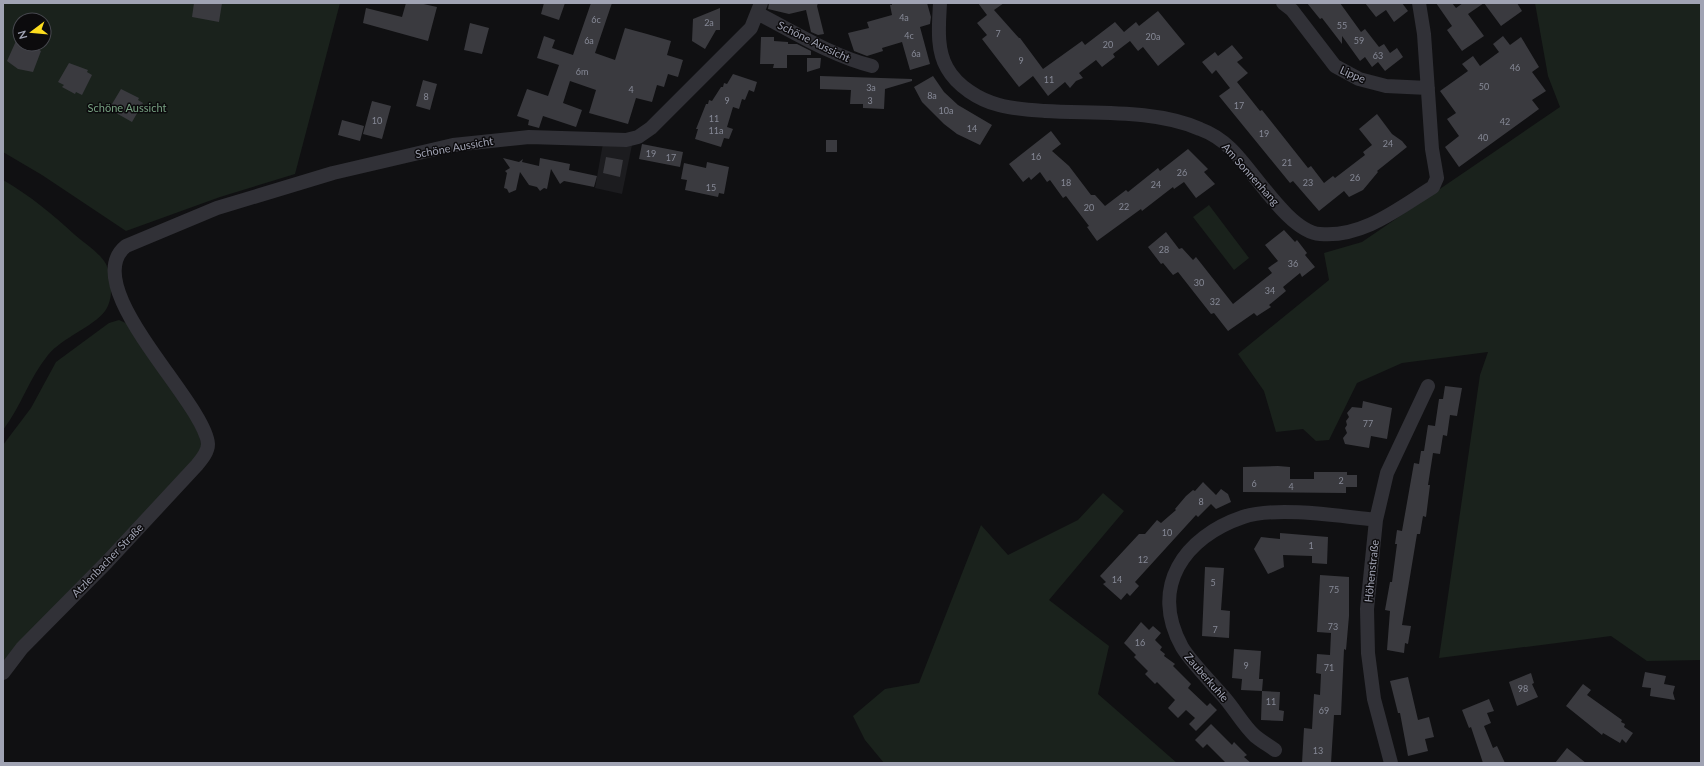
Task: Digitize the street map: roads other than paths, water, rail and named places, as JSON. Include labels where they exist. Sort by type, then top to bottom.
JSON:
[{"type":"street","name":"Am Sonnenhang","points":[[940,3],[938,27],[940,47],[946,67],[958,82],[978,97],[999,105],[1031,110],[1157,118],[1182,122],[1201,129],[1232,150],[1293,221],[1306,230],[1319,234],[1346,233],[1366,227],[1433,186],[1437,178],[1424,34],[1419,3]]},
{"type":"street","name":"Lippe","points":[[1283,3],[1292,10],[1335,66],[1359,79],[1386,86],[1428,88]]},
{"type":"street","name":"Schöne Aussicht","points":[[208,446],[207,437],[199,421],[128,314],[115,275],[117,257],[120,250],[126,246],[211,210],[333,173],[419,152],[484,141],[529,137],[626,140],[638,137],[651,128],[751,28],[759,8],[837,53],[858,63],[872,66]]},
{"type":"street","name":"Höhenstraße","points":[[1391,763],[1374,699],[1368,653],[1367,609],[1376,520],[1387,473],[1428,386]]},
{"type":"street","name":"Atzlenbacher Straße","points":[[3,673],[22,648],[107,562],[197,465],[206,453],[208,446]]},
{"type":"street","name":"Zauberkuhle","points":[[1275,750],[1254,735],[1228,701],[1183,649],[1172,626],[1168,604],[1173,574],[1187,552],[1209,532],[1244,516],[1273,513],[1308,513],[1376,520]]}]
